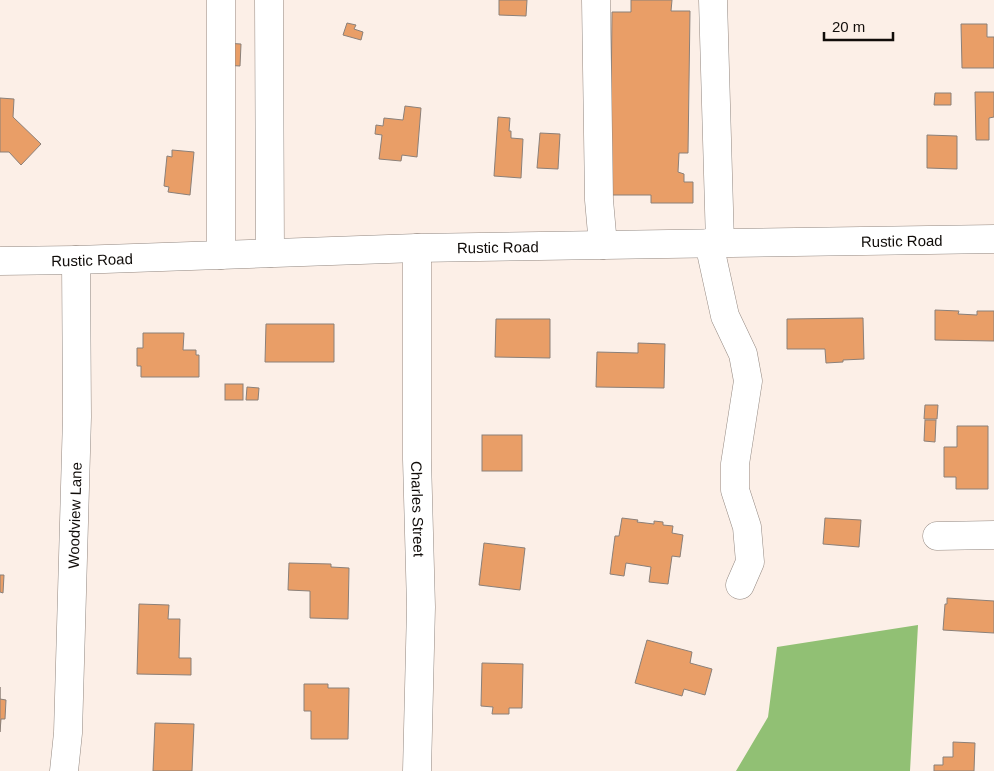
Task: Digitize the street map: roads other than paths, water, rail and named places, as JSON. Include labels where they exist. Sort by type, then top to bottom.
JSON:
[{"type":"street","points":[[221,0],[222,255]]},
{"type":"street","points":[[269,0],[270,253]]},
{"type":"street","points":[[596,0],[598,200],[603,245]]},
{"type":"street","points":[[714,0],[714,243],[725,316],[743,354],[748,381],[735,464],[735,490],[747,527],[750,562],[740,585]]},
{"type":"street","name":"Rustic Road","points":[[0,261],[417,248],[994,239]]},
{"type":"street","name":"Charles Street","points":[[417,248],[421,608],[418,771]]},
{"type":"street","name":"Woodview Lane","points":[[64,771],[68,733],[77,417],[76,260]]},
{"type":"street","points":[[937,536],[994,535]]}]
